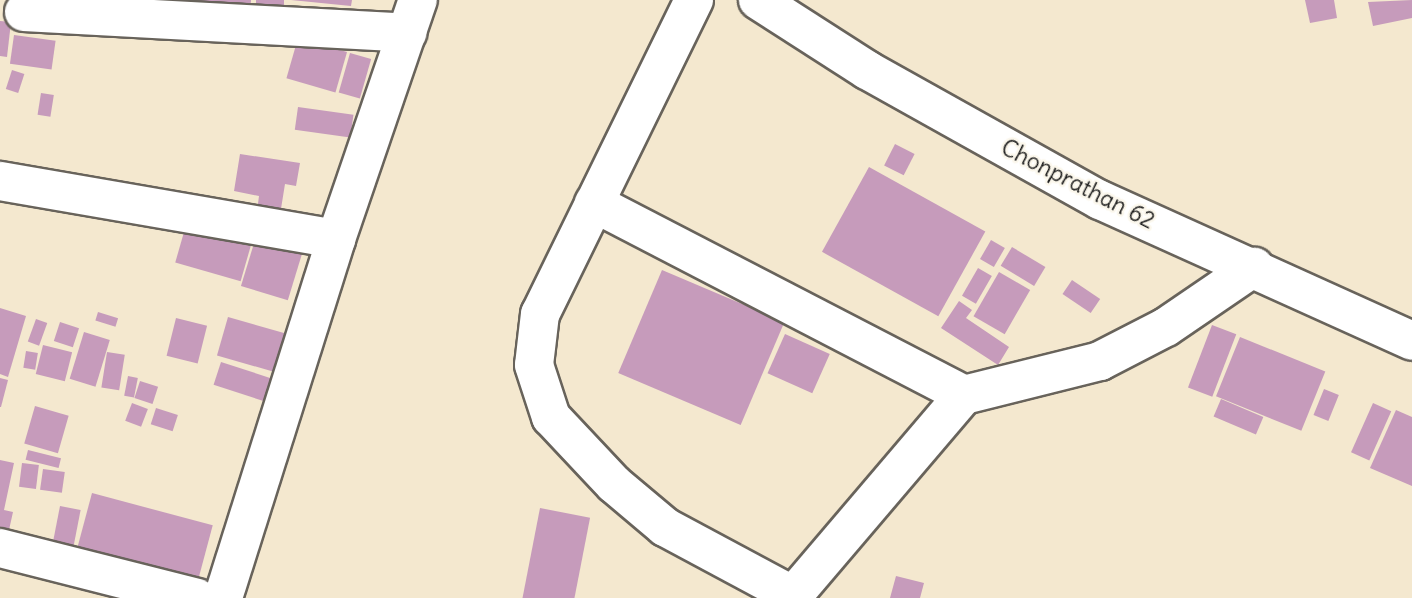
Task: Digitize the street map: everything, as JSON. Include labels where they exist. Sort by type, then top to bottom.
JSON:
[{"type":"street","points":[[694,0],[540,314],[534,365],[551,417],[614,484],[665,527],[791,596],[964,395],[1100,361],[1166,327],[1254,267]]},
{"type":"street","name":"Chonprathan 62","points":[[758,0],[867,70],[1100,200],[1254,267],[1412,341]]},
{"type":"street","points":[[24,12],[413,17],[336,239],[223,598]]},
{"type":"street","points":[[0,181],[336,239]]},
{"type":"street","points":[[594,203],[964,395]]},
{"type":"street","points":[[0,548],[197,598]]},
{"type":"building","points":[[133,0],[251,0],[250,13]]},
{"type":"building","points":[[256,0],[284,0],[284,12],[256,12]]},
{"type":"building","points":[[291,0],[352,0],[351,6]]},
{"type":"building","points":[[1305,0],[1334,0],[1337,18],[1310,23]]},
{"type":"building","points":[[1412,0],[1412,18],[1373,26],[1368,2]]},
{"type":"building","points":[[0,21],[11,22],[7,57],[0,56]]},
{"type":"building","points":[[14,35],[56,41],[52,70],[10,64]]},
{"type":"building","points":[[298,38],[347,52],[335,92],[286,78]]},
{"type":"building","points":[[350,53],[371,59],[360,98],[339,92]]},
{"type":"building","points":[[12,70],[24,74],[18,93],[6,89]]},
{"type":"building","points":[[41,93],[54,95],[50,117],[38,115]]},
{"type":"building","points":[[298,107],[353,115],[350,138],[295,130]]},
{"type":"building","points":[[895,144],[915,154],[904,175],[884,165]]},
{"type":"building","points":[[240,154],[300,163],[296,186],[285,184],[280,215],[257,211],[259,196],[234,191]]},
{"type":"building","points":[[869,167],[985,231],[938,316],[822,252]]},
{"type":"building","points":[[186,225],[251,244],[241,281],[175,262]]},
{"type":"building","points":[[255,240],[302,254],[288,300],[241,286]]},
{"type":"building","points":[[991,240],[1005,248],[994,267],[980,259]]},
{"type":"building","points":[[1012,247],[1045,267],[1034,286],[1001,266]]},
{"type":"building","points":[[978,268],[992,276],[976,304],[962,296]]},
{"type":"building","points":[[662,270],[784,322],[741,425],[618,373]]},
{"type":"building","points":[[999,272],[1030,290],[1005,334],[974,316]]},
{"type":"building","points":[[1072,280],[1100,299],[1091,313],[1062,294]]},
{"type":"building","points":[[959,301],[972,310],[966,318],[1009,347],[998,365],[941,328]]},
{"type":"building","points":[[0,308],[26,316],[8,377],[0,374]]},
{"type":"building","points":[[98,312],[118,318],[115,327],[95,321]]},
{"type":"building","points":[[228,317],[286,334],[275,372],[217,355]]},
{"type":"building","points":[[176,318],[207,326],[198,364],[167,356]]},
{"type":"building","points":[[36,319],[47,323],[39,346],[28,342]]},
{"type":"building","points":[[60,322],[79,328],[73,347],[54,341]]},
{"type":"building","points":[[1212,325],[1236,334],[1212,397],[1188,388]]},
{"type":"building","points":[[84,332],[110,340],[95,387],[70,379]]},
{"type":"building","points":[[785,334],[830,354],[812,393],[768,373]]},
{"type":"building","points":[[1240,337],[1325,371],[1301,431],[1216,396]]},
{"type":"building","points":[[43,345],[72,352],[65,381],[36,374]]},
{"type":"building","points":[[26,351],[38,353],[35,370],[23,368]]},
{"type":"building","points":[[107,352],[125,355],[119,390],[101,388]]},
{"type":"building","points":[[221,362],[272,379],[265,402],[214,385]]},
{"type":"building","points":[[128,376],[138,378],[134,398],[124,396]]},
{"type":"building","points":[[0,378],[8,380],[1,407],[0,407]]},
{"type":"building","points":[[140,381],[158,387],[153,404],[134,398]]},
{"type":"building","points":[[1324,389],[1339,395],[1328,421],[1314,415]]},
{"type":"building","points":[[1221,399],[1263,417],[1256,434],[1214,416]]},
{"type":"building","points":[[132,403],[148,409],[141,427],[125,421]]},
{"type":"building","points":[[1373,403],[1391,411],[1369,460],[1351,452]]},
{"type":"building","points":[[35,406],[69,416],[58,453],[24,443]]},
{"type":"building","points":[[156,408],[178,415],[173,431],[151,424]]},
{"type":"building","points":[[1396,410],[1412,417],[1412,486],[1370,468]]},
{"type":"building","points":[[28,450],[61,458],[59,468],[26,460]]},
{"type":"building","points":[[0,460],[14,463],[4,510],[13,512],[9,530],[0,528]]},
{"type":"building","points":[[22,463],[39,465],[36,489],[19,487]]},
{"type":"building","points":[[43,469],[65,472],[62,493],[40,490]]},
{"type":"building","points":[[92,493],[213,525],[197,585],[76,553]]},
{"type":"building","points":[[60,506],[81,510],[74,545],[53,541]]},
{"type":"building","points":[[540,508],[590,518],[574,598],[523,598]]},
{"type":"building","points":[[896,576],[924,583],[920,598],[890,598]]}]
